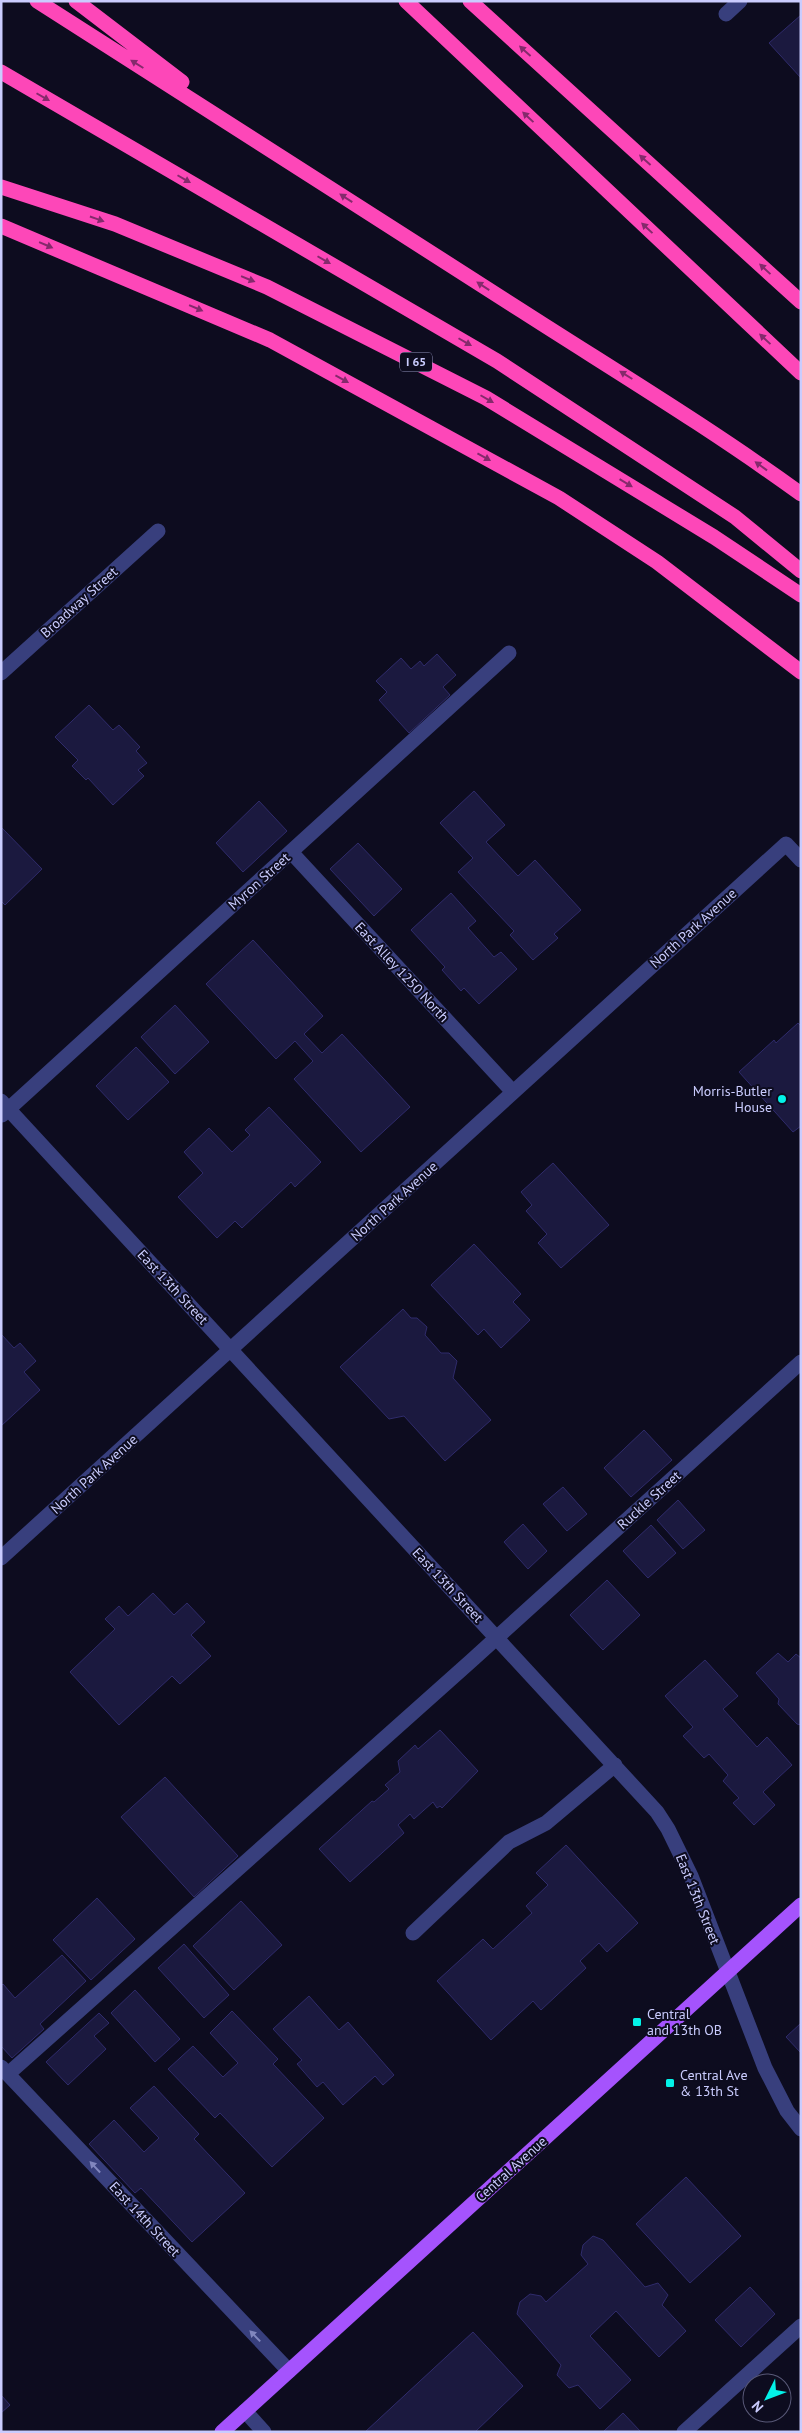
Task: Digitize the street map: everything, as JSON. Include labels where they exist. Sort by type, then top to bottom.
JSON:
[{"type":"highway","points":[[38,1],[524,312],[634,380],[801,494]]},
{"type":"highway","points":[[76,1],[178,79],[296,165]]},
{"type":"highway","points":[[406,1],[801,373]]},
{"type":"highway","points":[[470,1],[801,302]]},
{"type":"highway","points":[[1,72],[497,361],[735,517],[801,571]]},
{"type":"highway","name":"I 65","points":[[1,187],[115,224],[267,287],[486,398],[714,537],[801,595]]},
{"type":"highway","points":[[1,226],[270,340],[559,498],[657,562],[801,672]]},
{"type":"main road","name":"Central Avenue","points":[[222,2432],[801,1905]]},
{"type":"street","points":[[726,14],[740,1]]},
{"type":"street","name":"Broadway Street","points":[[1,673],[158,531]]},
{"type":"street","name":"Myron Street","points":[[4,1109],[510,653]]},
{"type":"street","name":"North Park Avenue","points":[[1,1558],[786,844],[801,860]]},
{"type":"street","name":"East Alley 1250 North","points":[[291,852],[513,1092]]},
{"type":"street","name":"East 13th Street","points":[[4,1109],[231,1349],[645,1798],[668,1829],[691,1876],[765,2068],[788,2111],[801,2129]]},
{"type":"street","name":"Ruckle Street","points":[[5,2071],[497,1638],[801,1362]]},
{"type":"street","points":[[413,1933],[509,1842],[546,1822],[615,1765]]},
{"type":"street","name":"East 14th Street","points":[[5,2071],[289,2371]]},
{"type":"street","points":[[684,2432],[801,2326]]},
{"type":"street","points":[[245,2411],[264,2432]]},
{"type":"building","points":[[801,15],[801,78],[769,43]]},
{"type":"building","points":[[437,654],[456,675],[443,687],[450,695],[409,733],[379,700],[387,692],[376,681],[401,658],[411,669],[420,661],[424,666]]},
{"type":"building","points":[[89,705],[113,730],[119,725],[140,747],[136,751],[147,763],[138,770],[144,776],[113,805],[88,778],[86,780],[72,766],[78,760],[55,737]]},
{"type":"building","points":[[474,791],[505,825],[486,842],[518,876],[535,860],[581,910],[554,934],[558,938],[533,960],[510,935],[514,931],[458,872],[473,858],[440,823]]},
{"type":"building","points":[[259,801],[287,831],[243,872],[216,843]]},
{"type":"building","points":[[1,827],[42,869],[5,905],[1,901]]},
{"type":"building","points":[[358,843],[402,889],[374,916],[330,869]]},
{"type":"building","points":[[451,893],[476,921],[468,928],[494,957],[501,952],[517,969],[479,1004],[464,988],[461,991],[442,970],[445,967],[411,930]]},
{"type":"building","points":[[253,940],[323,1016],[304,1034],[322,1053],[342,1034],[410,1107],[361,1152],[294,1079],[313,1061],[295,1041],[276,1059],[206,984]]},
{"type":"building","points":[[175,1005],[209,1042],[175,1074],[141,1037]]},
{"type":"building","name":"Morris-Butler House","points":[[798,1023],[801,1026],[801,1126],[793,1132],[739,1072],[774,1040],[776,1043]]},
{"type":"building","points":[[136,1047],[169,1082],[128,1120],[96,1086]]},
{"type":"building","points":[[269,1107],[321,1162],[295,1187],[291,1182],[242,1228],[235,1221],[217,1238],[178,1197],[203,1173],[184,1152],[209,1128],[232,1152],[250,1135],[245,1130]]},
{"type":"building","points":[[553,1163],[609,1225],[561,1268],[538,1243],[547,1234],[526,1211],[532,1205],[521,1192]]},
{"type":"building","points":[[474,1244],[521,1294],[513,1302],[530,1320],[501,1348],[484,1329],[478,1335],[431,1285]]},
{"type":"building","points":[[403,1309],[411,1318],[417,1318],[427,1327],[425,1335],[441,1353],[449,1353],[457,1361],[453,1378],[491,1420],[445,1461],[404,1416],[389,1419],[340,1367]]},
{"type":"building","points":[[1,1334],[14,1348],[20,1343],[36,1361],[24,1372],[40,1390],[1,1426]]},
{"type":"building","points":[[644,1430],[672,1460],[631,1497],[604,1468]]},
{"type":"building","points":[[563,1487],[587,1514],[567,1531],[543,1504]]},
{"type":"building","points":[[678,1500],[705,1530],[683,1549],[657,1520]]},
{"type":"building","points":[[523,1524],[547,1551],[528,1569],[504,1542]]},
{"type":"building","points":[[651,1525],[676,1553],[648,1578],[623,1551]]},
{"type":"building","points":[[607,1580],[640,1615],[603,1650],[570,1615]]},
{"type":"building","points":[[153,1593],[174,1615],[187,1603],[205,1622],[191,1635],[211,1656],[180,1684],[172,1676],[119,1725],[70,1672],[115,1629],[105,1619],[119,1606],[128,1616]]},
{"type":"building","points":[[778,1653],[788,1662],[796,1654],[801,1658],[801,1725],[797,1724],[778,1704],[779,1699],[756,1673]]},
{"type":"building","points":[[705,1660],[738,1696],[723,1709],[757,1747],[767,1737],[792,1765],[763,1792],[775,1805],[754,1825],[733,1803],[739,1798],[723,1781],[728,1775],[709,1754],[704,1758],[683,1736],[693,1727],[665,1696]]},
{"type":"building","points":[[440,1730],[478,1771],[442,1808],[440,1806],[437,1808],[433,1802],[414,1819],[410,1814],[398,1825],[404,1833],[350,1882],[319,1849],[372,1801],[374,1802],[389,1789],[385,1785],[400,1772],[398,1761],[415,1745],[418,1749]]},
{"type":"building","points":[[165,1777],[238,1856],[194,1897],[121,1817]]},
{"type":"building","points":[[566,1845],[638,1923],[607,1952],[599,1943],[580,1961],[586,1968],[541,2010],[533,2001],[491,2040],[437,1981],[483,1939],[493,1949],[532,1913],[526,1906],[548,1885],[536,1873]]},
{"type":"building","points":[[97,1898],[135,1939],[91,1980],[53,1940]]},
{"type":"building","points":[[241,1901],[282,1945],[234,1990],[193,1946]]},
{"type":"building","points":[[184,1944],[229,1995],[204,2018],[158,1968]]},
{"type":"building","points":[[62,1955],[86,1981],[40,2024],[44,2029],[12,2058],[1,2046],[1,1986],[3,1984],[15,1998]]},
{"type":"building","points":[[135,1990],[180,2039],[155,2062],[111,2013]]},
{"type":"building","points":[[309,1996],[339,2030],[348,2022],[394,2075],[383,2085],[375,2076],[343,2105],[323,2082],[317,2087],[297,2064],[302,2060],[273,2029]]},
{"type":"building","points":[[232,2011],[278,2059],[273,2064],[324,2118],[272,2167],[220,2113],[215,2118],[168,2069],[193,2046],[223,2077],[238,2063],[210,2033]]},
{"type":"building","points":[[99,2013],[109,2023],[94,2036],[106,2049],[68,2085],[46,2062]]},
{"type":"building","points":[[801,2023],[801,2053],[786,2037]]},
{"type":"building","points":[[154,2086],[199,2134],[194,2139],[245,2193],[192,2242],[141,2188],[135,2193],[89,2144],[114,2120],[144,2152],[159,2138],[130,2108]]},
{"type":"building","points":[[686,2177],[741,2236],[690,2283],[636,2224]]},
{"type":"building","points":[[593,2236],[603,2240],[645,2287],[658,2283],[668,2295],[662,2305],[686,2331],[659,2357],[616,2311],[590,2336],[631,2380],[600,2409],[578,2385],[569,2388],[557,2375],[561,2365],[517,2314],[520,2302],[530,2294],[541,2296],[546,2302],[588,2264],[581,2255],[583,2245]]},
{"type":"building","points":[[750,2287],[775,2314],[741,2347],[715,2320]]},
{"type":"building","points":[[473,2332],[523,2386],[475,2432],[365,2432]]},
{"type":"building","points":[[1,2395],[10,2405],[1,2413]]},
{"type":"building","points":[[623,2413],[641,2432],[603,2432]]},
{"type":"place","name":"Morris-Butler House","points":[[782,1099]]},
{"type":"place","name":"Central and 13th OB","points":[[637,2022]]},
{"type":"place","name":"Central Ave & 13th St","points":[[670,2083]]}]
